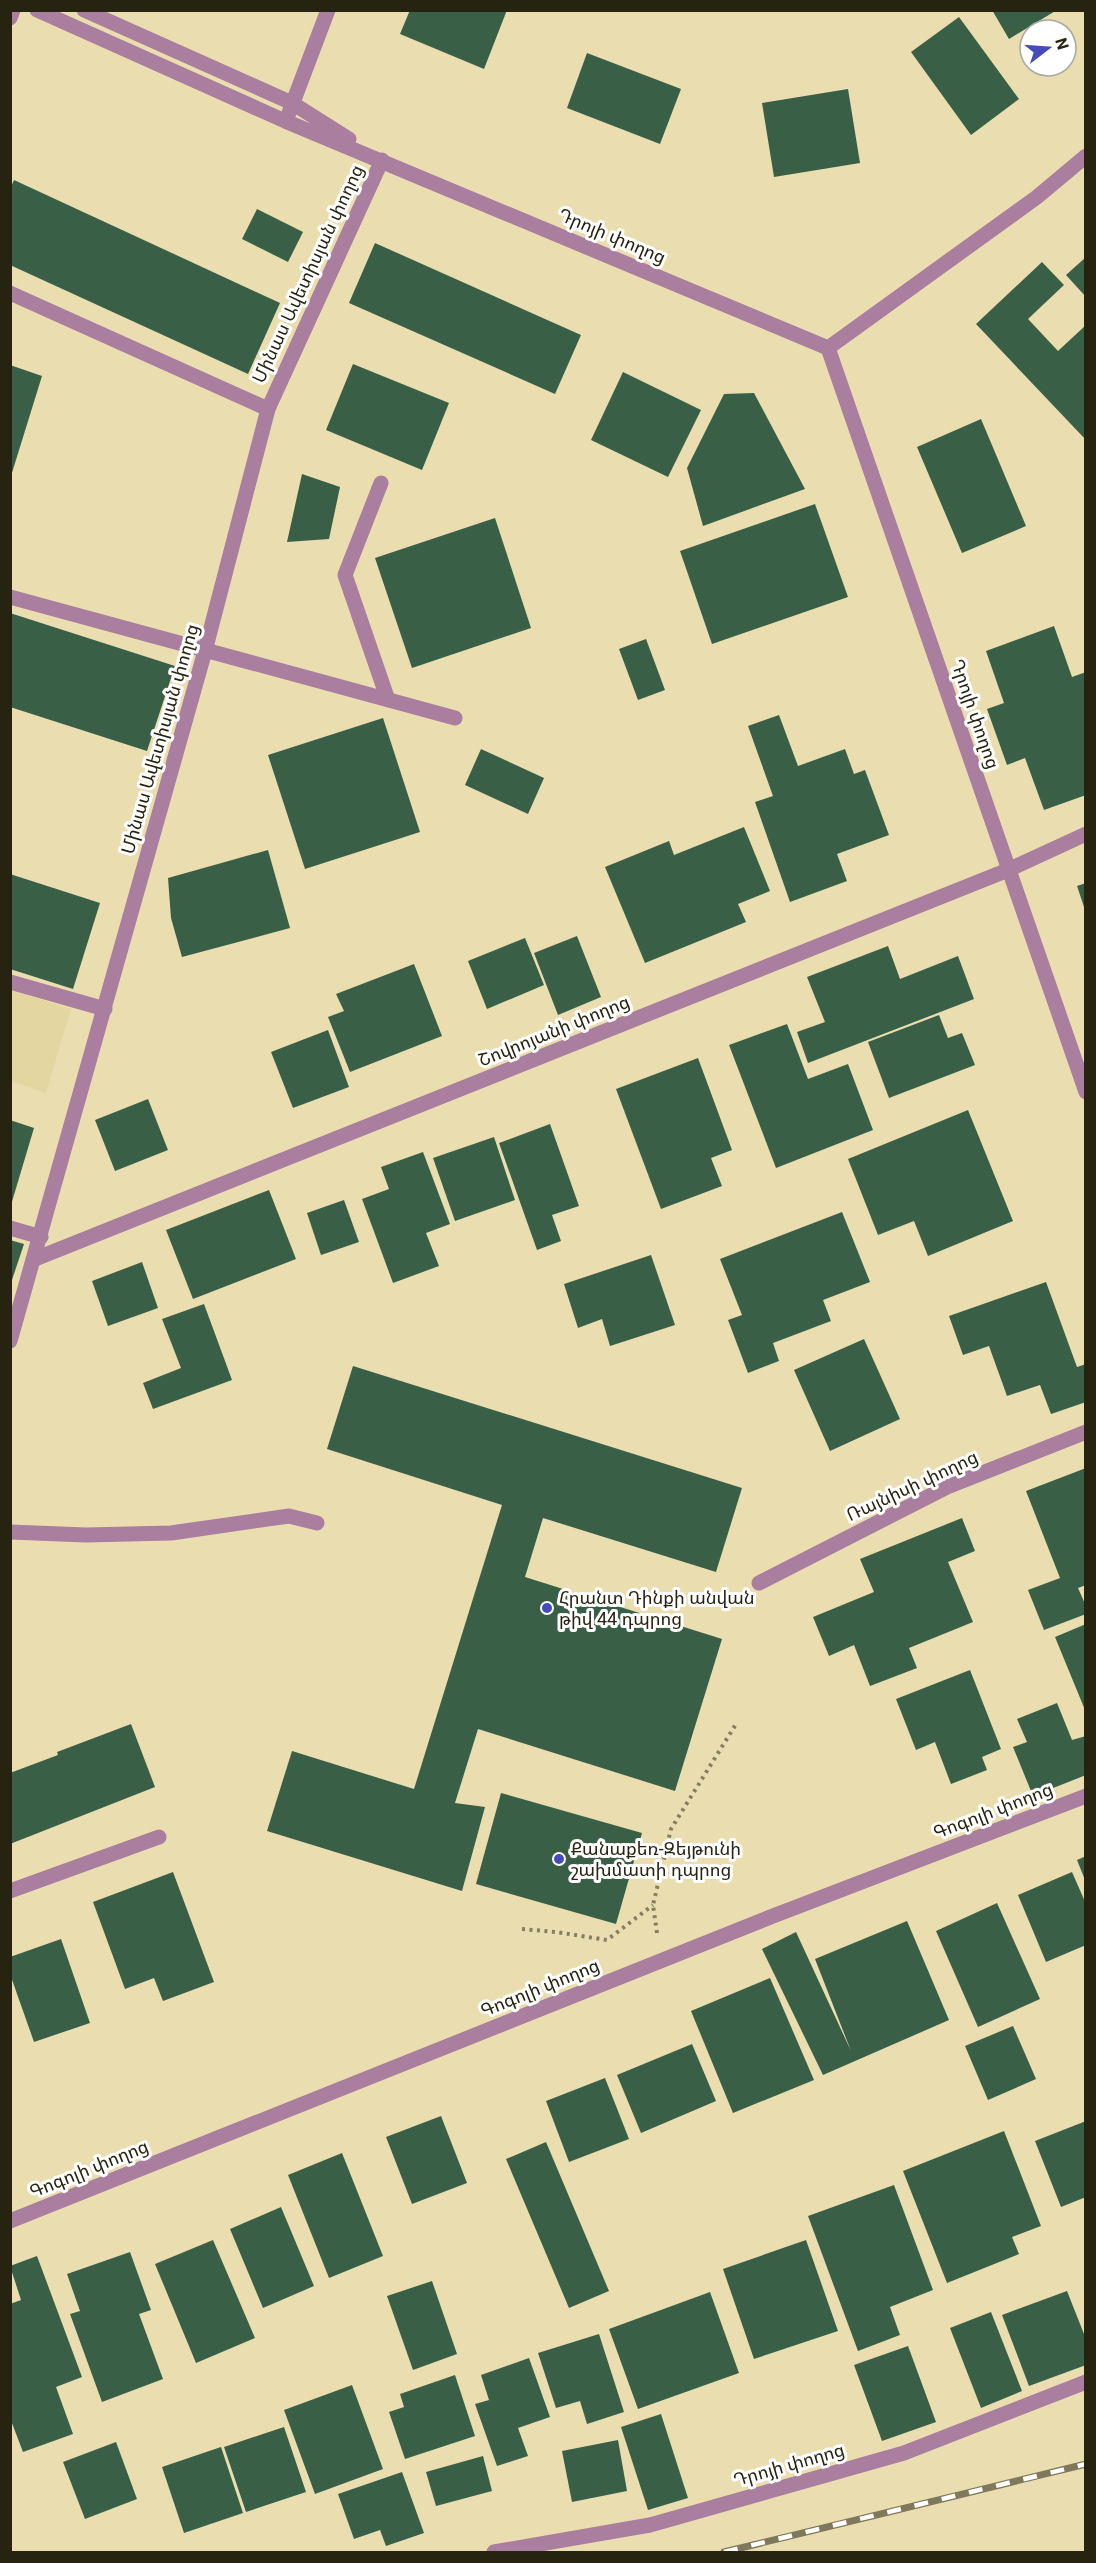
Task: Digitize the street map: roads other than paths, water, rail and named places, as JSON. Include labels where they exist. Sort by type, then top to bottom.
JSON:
[{"type":"street","points":[[10,18],[14,10]]},
{"type":"street","name":"Դրոյի փողոց","points":[[38,10],[285,121],[828,348],[1086,1092]]},
{"type":"street","name":"Դրոյի փողոց","points":[[84,10],[292,103],[382,160]]},
{"type":"street","points":[[285,121],[328,10]]},
{"type":"street","points":[[828,348],[1037,197],[1086,156]]},
{"type":"street","name":"Մինաս Ավետիսյան փողոց","points":[[10,1341],[35,1260],[205,651],[268,409],[382,160]]},
{"type":"street","points":[[10,293],[268,409]]},
{"type":"street","points":[[381,483],[345,575],[388,700]]},
{"type":"street","points":[[10,597],[455,718]]},
{"type":"street","name":"Շովրոյանի փողոց","points":[[35,1260],[1008,870],[1086,834]]},
{"type":"street","points":[[10,982],[105,1009]]},
{"type":"street","points":[[10,1228],[41,1237]]},
{"type":"street","name":"Ռայնիսի փողոց","points":[[759,1583],[947,1487],[1086,1432]]},
{"type":"street","points":[[10,1532],[86,1536],[171,1533],[289,1516],[317,1523]]},
{"type":"street","name":"Գոգոլի փողոց","points":[[10,2221],[662,1960],[1086,1796]]},
{"type":"street","points":[[10,1891],[159,1837]]},
{"type":"street","name":"Դրոյի փողոց","points":[[494,2553],[650,2525],[904,2453],[1086,2382]]},
{"type":"railway","points":[[724,2552],[1086,2464]]},
{"type":"place","name":"Հրանտ Դինքի անվան թիվ 44 դպրոց","points":[[547,1608]]},
{"type":"place","name":"Քանաքեռ-Զեյթունի շախմատի դպրոց","points":[[559,1859]]}]
